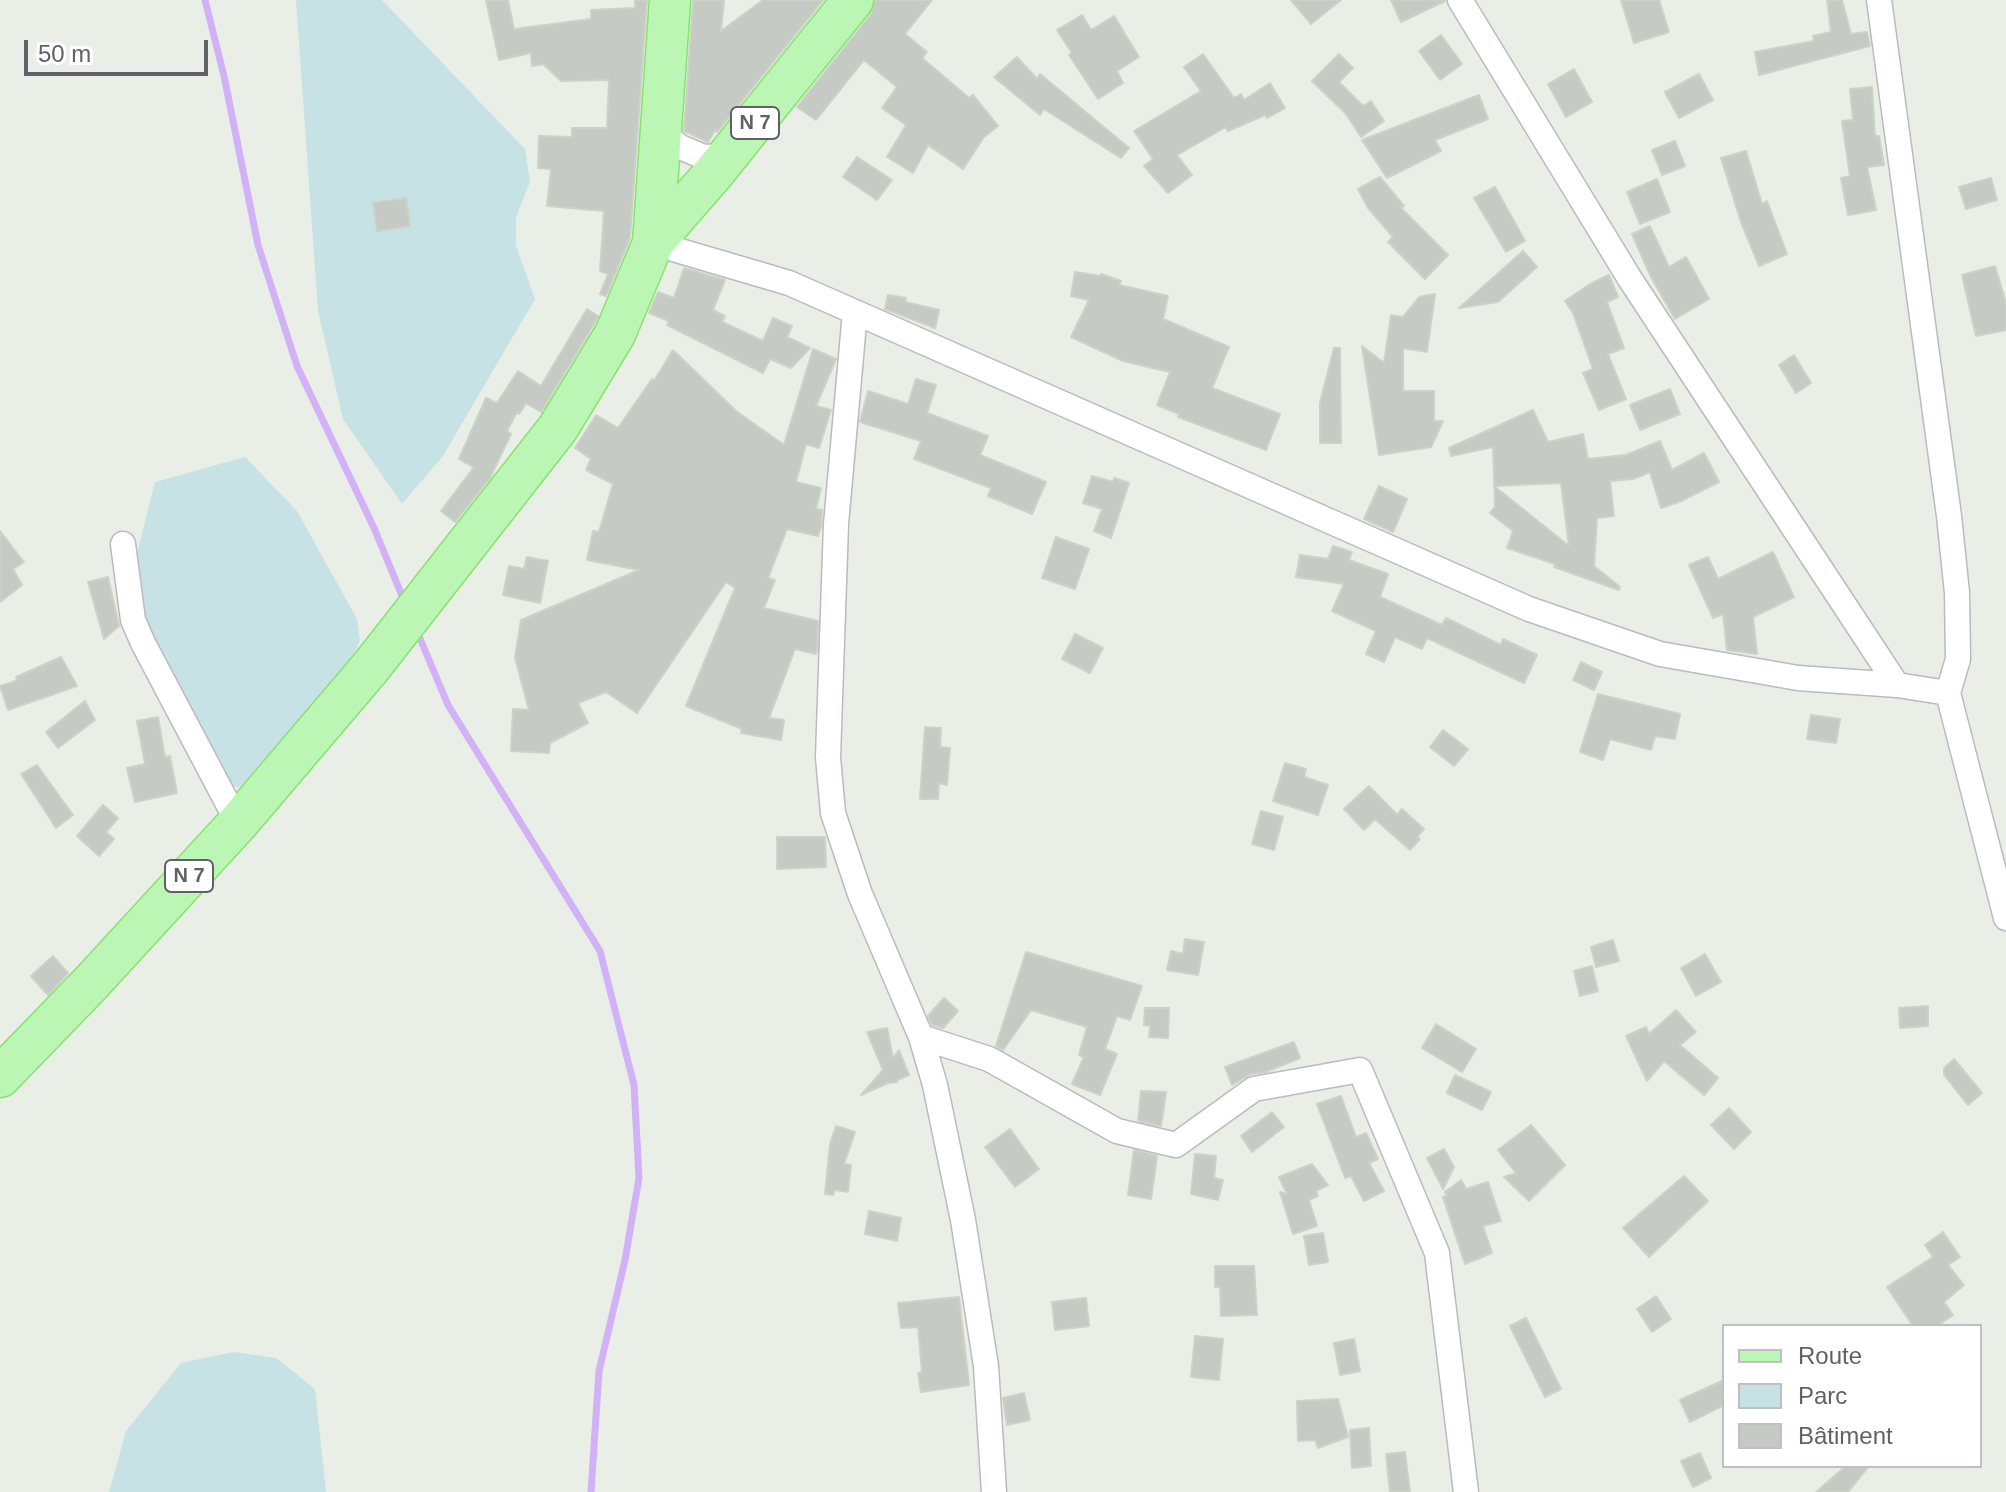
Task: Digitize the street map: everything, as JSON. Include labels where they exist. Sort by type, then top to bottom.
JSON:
[{"type":"main road","name":"N 7","points":[[653,243],[670,0]]},
{"type":"main road","name":"N 7","points":[[0,1077],[238,823],[448,571],[558,428],[615,334],[653,243],[853,0]]},
{"type":"street","points":[[1460,0],[1630,279],[1897,685]]},
{"type":"street","points":[[1879,0],[1954,562],[1958,659],[1948,693],[2006,918]]},
{"type":"street","points":[[661,131],[680,147],[704,157],[727,156]]},
{"type":"street","points":[[653,243],[789,283],[1529,609],[1660,654],[1798,678],[1897,685],[1948,693]]},
{"type":"street","points":[[855,312],[836,524],[828,757],[833,813],[860,894],[921,1037],[935,1085],[963,1220],[986,1366],[994,1492]]},
{"type":"street","points":[[123,544],[133,620],[238,823]]},
{"type":"street","points":[[921,1037],[989,1059],[1117,1131],[1176,1145],[1254,1089],[1360,1070],[1437,1253],[1466,1492]]},
{"type":"green space","points":[[296,0],[382,0],[525,149],[530,182],[516,217],[516,246],[535,299],[443,456],[402,504],[343,419],[318,311]]},
{"type":"green space","points":[[245,457],[297,511],[357,619],[360,640],[351,661],[240,787],[222,786],[144,626],[133,570],[155,482]]},
{"type":"green space","points":[[234,1352],[276,1358],[315,1389],[326,1492],[109,1492],[126,1431],[181,1363]]},
{"type":"building","points":[[486,0],[508,0],[514,29],[591,19],[591,10],[635,8],[635,0],[647,0],[630,238],[606,296],[600,294],[608,274],[600,271],[604,211],[547,206],[551,169],[538,168],[539,136],[572,137],[572,128],[607,128],[609,80],[561,81],[543,64],[532,66],[531,53],[499,60]]},
{"type":"building","points":[[693,0],[724,0],[721,31],[763,0],[823,0],[708,142],[684,131]]},
{"type":"building","points":[[875,0],[932,0],[905,34],[927,52],[922,58],[969,98],[973,95],[998,126],[984,137],[963,169],[928,145],[913,173],[887,157],[906,125],[882,108],[897,87],[864,60],[816,120],[797,107],[871,14]]},
{"type":"building","points":[[1291,0],[1341,0],[1311,24]]},
{"type":"building","points":[[1391,0],[1445,0],[1445,1],[1401,22]]},
{"type":"building","points":[[1621,0],[1659,0],[1669,32],[1634,43]]},
{"type":"building","points":[[1827,0],[1842,0],[1851,34],[1867,32],[1870,46],[1759,75],[1755,52],[1814,41],[1813,36],[1831,32]]},
{"type":"building","points":[[1082,15],[1091,30],[1114,16],[1139,57],[1117,71],[1123,83],[1098,99],[1069,55],[1072,53],[1057,30]]},
{"type":"building","points":[[1441,35],[1462,64],[1440,80],[1419,51]]},
{"type":"building","points":[[1203,54],[1234,98],[1241,94],[1244,100],[1270,83],[1285,108],[1267,118],[1265,115],[1228,131],[1226,127],[1177,155],[1192,175],[1168,193],[1144,166],[1153,159],[1134,131],[1201,91],[1184,67]]},
{"type":"building","points":[[1339,54],[1353,68],[1339,82],[1363,106],[1371,101],[1384,121],[1361,137],[1346,114],[1312,81]]},
{"type":"building","points":[[1017,57],[1037,79],[1040,74],[1129,148],[1121,158],[1044,109],[1040,115],[994,77]]},
{"type":"building","points":[[1574,69],[1592,102],[1566,117],[1548,84]]},
{"type":"building","points":[[1699,74],[1713,100],[1679,118],[1665,92]]},
{"type":"building","points":[[1872,87],[1875,136],[1879,136],[1884,165],[1867,167],[1876,210],[1848,215],[1841,178],[1850,176],[1842,121],[1853,120],[1850,89]]},
{"type":"building","points":[[1479,95],[1488,119],[1435,140],[1441,151],[1387,178],[1362,140]]},
{"type":"building","points":[[1675,141],[1685,166],[1662,175],[1652,150]]},
{"type":"building","points":[[1746,151],[1762,204],[1767,201],[1787,254],[1759,266],[1721,158]]},
{"type":"building","points":[[857,157],[892,180],[877,200],[843,177]]},
{"type":"building","points":[[1380,177],[1404,206],[1401,208],[1448,255],[1425,279],[1388,242],[1393,237],[1368,208],[1358,189]]},
{"type":"building","points":[[1991,178],[1997,200],[1966,209],[1959,187]]},
{"type":"building","points":[[1657,179],[1670,212],[1640,224],[1627,192]]},
{"type":"building","points":[[1495,187],[1525,241],[1506,252],[1474,198]]},
{"type":"building","points":[[406,198],[410,226],[377,231],[373,203]]},
{"type":"building","points":[[1650,226],[1669,267],[1686,257],[1709,299],[1675,319],[1651,277],[1632,234]]},
{"type":"building","points":[[1523,251],[1537,267],[1498,302],[1459,308]]},
{"type":"building","points":[[1995,266],[2006,303],[2006,330],[1976,336],[1962,275]]},
{"type":"building","points":[[684,268],[725,280],[713,310],[725,316],[722,322],[763,341],[773,318],[792,326],[787,337],[810,348],[791,368],[770,359],[763,373],[667,325],[669,321],[649,313],[658,292],[674,298]]},
{"type":"building","points":[[1075,272],[1101,274],[1121,281],[1119,285],[1168,296],[1163,319],[1229,347],[1212,388],[1280,414],[1266,450],[1178,417],[1179,414],[1157,405],[1170,372],[1123,361],[1071,337],[1089,300],[1071,296]]},
{"type":"building","points":[[1609,275],[1618,297],[1607,302],[1624,348],[1608,354],[1626,399],[1599,410],[1583,373],[1593,369],[1573,313],[1565,301]]},
{"type":"building","points":[[1435,294],[1427,352],[1403,348],[1403,391],[1434,391],[1434,421],[1443,421],[1431,447],[1379,455],[1362,346],[1384,363],[1391,315],[1403,317],[1419,297]]},
{"type":"building","points":[[888,295],[939,310],[935,328],[885,309]]},
{"type":"building","points":[[587,309],[598,316],[541,412],[526,403],[519,414],[517,412],[507,431],[511,434],[490,478],[455,522],[441,511],[474,467],[459,459],[486,398],[497,403],[518,371],[541,386]]},
{"type":"building","points":[[1334,348],[1340,348],[1341,443],[1320,443],[1320,403]]},
{"type":"building","points":[[813,349],[836,359],[816,406],[831,410],[819,448],[806,444],[796,482],[821,488],[816,509],[822,510],[821,526],[818,536],[787,529],[768,578],[775,580],[764,608],[818,621],[817,650],[816,654],[795,649],[769,718],[784,720],[781,740],[741,733],[742,729],[686,706],[735,588],[726,582],[637,713],[606,692],[578,703],[588,723],[550,743],[549,753],[511,751],[513,709],[529,710],[515,658],[521,620],[639,570],[587,560],[593,531],[599,532],[613,484],[586,470],[591,459],[575,448],[596,415],[618,428],[673,350],[736,411],[784,445]]},
{"type":"building","points":[[1794,355],[1811,383],[1796,393],[1779,365]]},
{"type":"building","points":[[916,379],[936,385],[927,413],[988,436],[980,455],[1046,482],[1032,514],[988,496],[991,488],[914,459],[921,441],[860,422],[868,391],[908,404]]},
{"type":"building","points":[[1670,389],[1680,414],[1640,430],[1630,405]]},
{"type":"building","points":[[1533,410],[1548,442],[1583,434],[1588,459],[1626,455],[1660,441],[1672,470],[1704,453],[1719,482],[1661,508],[1650,472],[1633,479],[1610,481],[1614,516],[1597,518],[1594,566],[1620,587],[1619,590],[1507,548],[1513,531],[1490,513],[1495,507],[1494,486],[1493,447],[1451,456],[1449,448]],"holes":[[[1561,483],[1569,546],[1494,486]]]},
{"type":"building","points":[[1092,476],[1129,483],[1111,538],[1094,531],[1102,509],[1083,503]]},
{"type":"building","points":[[1379,486],[1407,499],[1393,532],[1364,519]]},
{"type":"building","points":[[0,531],[24,562],[13,569],[22,585],[0,602]]},
{"type":"building","points":[[1056,537],[1089,549],[1075,589],[1042,578]]},
{"type":"building","points":[[1333,546],[1352,552],[1349,560],[1388,574],[1380,597],[1442,625],[1446,618],[1501,645],[1503,639],[1537,655],[1524,683],[1427,638],[1422,649],[1395,637],[1384,662],[1366,654],[1376,631],[1332,611],[1344,584],[1296,577],[1300,555],[1328,559]]},
{"type":"building","points":[[1773,552],[1794,597],[1753,617],[1757,654],[1727,650],[1723,614],[1713,618],[1689,565],[1708,557],[1718,579]]},
{"type":"building","points":[[527,557],[548,561],[540,603],[503,595],[509,566],[524,569]]},
{"type":"building","points":[[108,577],[119,626],[104,639],[88,582]]},
{"type":"building","points":[[1075,634],[1103,648],[1090,673],[1062,659]]},
{"type":"building","points":[[61,657],[77,686],[8,710],[0,686]]},
{"type":"building","points":[[1581,662],[1602,672],[1594,690],[1573,680]]},
{"type":"building","points":[[1598,694],[1680,714],[1675,739],[1655,736],[1651,750],[1610,739],[1603,760],[1580,752]]},
{"type":"building","points":[[85,701],[95,720],[58,748],[46,732]]},
{"type":"building","points":[[1811,715],[1840,719],[1836,743],[1807,739]]},
{"type":"building","points":[[158,717],[165,757],[170,756],[177,793],[135,802],[127,768],[145,764],[137,721]]},
{"type":"building","points":[[925,727],[941,728],[940,747],[950,748],[947,785],[939,783],[938,799],[920,799]]},
{"type":"building","points":[[1443,730],[1468,749],[1454,766],[1430,747]]},
{"type":"building","points":[[1285,763],[1306,769],[1304,777],[1328,785],[1318,815],[1273,801]]},
{"type":"building","points":[[37,765],[73,815],[56,828],[21,774]]},
{"type":"building","points":[[1369,786],[1397,815],[1402,809],[1424,829],[1410,850],[1375,819],[1364,830],[1344,809]]},
{"type":"building","points":[[103,805],[118,818],[106,832],[114,839],[99,856],[77,836]]},
{"type":"building","points":[[1261,811],[1283,817],[1274,850],[1252,844]]},
{"type":"building","points":[[777,837],[825,837],[826,867],[777,869]]},
{"type":"building","points":[[1185,939],[1204,942],[1198,975],[1167,970],[1171,951],[1183,954]]},
{"type":"building","points":[[1613,940],[1619,961],[1596,967],[1591,947]]},
{"type":"building","points":[[1026,952],[1142,986],[1130,1020],[1117,1016],[1105,1049],[1117,1054],[1100,1095],[1072,1084],[1084,1057],[1079,1055],[1087,1027],[1031,1010],[1003,1050],[996,1046]]},
{"type":"building","points":[[1705,954],[1721,982],[1696,996],[1681,968]]},
{"type":"building","points":[[53,956],[68,973],[48,995],[31,976]]},
{"type":"building","points":[[1592,966],[1598,991],[1580,996],[1574,971]]},
{"type":"building","points":[[944,998],[958,1011],[943,1028],[932,1025],[928,1016]]},
{"type":"building","points":[[1928,1006],[1928,1026],[1900,1028],[1899,1008]]},
{"type":"building","points":[[1145,1008],[1169,1008],[1168,1038],[1149,1037],[1150,1026],[1144,1025]]},
{"type":"building","points":[[1676,1010],[1696,1032],[1680,1045],[1718,1078],[1704,1095],[1664,1061],[1647,1081],[1626,1036],[1646,1027],[1649,1034]]},
{"type":"building","points":[[1436,1024],[1476,1049],[1462,1072],[1422,1048]]},
{"type":"building","points":[[887,1028],[893,1058],[899,1050],[909,1075],[861,1095],[883,1070],[867,1032]]},
{"type":"building","points":[[1294,1042],[1300,1058],[1266,1072],[1251,1074],[1232,1085],[1225,1067]]},
{"type":"building","points":[[1954,1059],[1982,1093],[1968,1105],[1944,1075],[1944,1068]]},
{"type":"building","points":[[1455,1075],[1491,1092],[1482,1110],[1447,1093]]},
{"type":"building","points":[[1141,1091],[1166,1092],[1161,1126],[1138,1121]]},
{"type":"building","points":[[1341,1096],[1356,1137],[1366,1133],[1378,1159],[1369,1163],[1384,1191],[1364,1201],[1351,1176],[1345,1178],[1317,1104]]},
{"type":"building","points":[[1729,1108],[1751,1132],[1734,1149],[1711,1125]]},
{"type":"building","points":[[1272,1112],[1284,1127],[1252,1152],[1241,1136]]},
{"type":"building","points":[[1531,1125],[1565,1165],[1529,1201],[1504,1177],[1516,1173],[1498,1150]]},
{"type":"building","points":[[836,1126],[855,1132],[844,1164],[851,1165],[848,1192],[835,1190],[833,1195],[825,1194],[830,1144]]},
{"type":"building","points":[[1010,1129],[1039,1169],[1015,1187],[985,1147]]},
{"type":"building","points":[[1444,1149],[1454,1167],[1443,1189],[1427,1158]]},
{"type":"building","points":[[1134,1150],[1157,1156],[1151,1199],[1128,1195]]},
{"type":"building","points":[[1195,1154],[1216,1156],[1214,1178],[1223,1180],[1218,1200],[1191,1194]]},
{"type":"building","points":[[1312,1164],[1328,1185],[1316,1191],[1318,1196],[1309,1200],[1317,1226],[1293,1234],[1280,1192],[1287,1194],[1279,1177]]},
{"type":"building","points":[[1684,1176],[1708,1201],[1649,1257],[1623,1228]]},
{"type":"building","points":[[1461,1180],[1466,1189],[1488,1182],[1501,1221],[1483,1226],[1492,1253],[1465,1264],[1443,1197]]},
{"type":"building","points":[[869,1211],[901,1218],[897,1241],[865,1234]]},
{"type":"building","points":[[1943,1232],[1960,1257],[1948,1265],[1964,1285],[1944,1302],[1953,1315],[1940,1324],[1912,1324],[1887,1287],[1933,1257],[1925,1245]]},
{"type":"building","points":[[1323,1233],[1328,1262],[1309,1265],[1304,1236]]},
{"type":"building","points":[[1215,1266],[1254,1266],[1257,1315],[1221,1316],[1220,1287],[1215,1287]]},
{"type":"building","points":[[1656,1296],[1671,1319],[1652,1332],[1637,1309]]},
{"type":"building","points":[[959,1297],[969,1385],[921,1392],[918,1327],[901,1328],[898,1303]]},
{"type":"building","points":[[1086,1298],[1089,1326],[1055,1330],[1052,1302]]},
{"type":"building","points":[[1526,1318],[1561,1389],[1545,1397],[1510,1326]]},
{"type":"building","points":[[1195,1336],[1223,1339],[1219,1380],[1191,1377]]},
{"type":"building","points":[[1354,1339],[1360,1371],[1340,1375],[1334,1343]]},
{"type":"building","points":[[1722,1381],[1722,1406],[1690,1422],[1680,1400]]},
{"type":"building","points":[[1024,1393],[1030,1420],[1007,1425],[1003,1398]]},
{"type":"building","points":[[1338,1399],[1348,1437],[1318,1448],[1315,1440],[1298,1441],[1297,1401]]},
{"type":"building","points":[[1369,1428],[1371,1466],[1352,1468],[1350,1430]]},
{"type":"building","points":[[1405,1452],[1410,1492],[1390,1492],[1386,1454]]},
{"type":"building","points":[[1700,1453],[1711,1478],[1693,1487],[1681,1461]]},
{"type":"building","points":[[1844,1468],[1867,1468],[1848,1492],[1816,1492]]},
{"type":"waterway","points":[[205,0],[224,76],[258,245],[297,366],[374,528],[405,603]]},
{"type":"waterway","points":[[416,629],[448,705],[600,951],[634,1085],[639,1178],[625,1260],[599,1371],[591,1492]]}]
